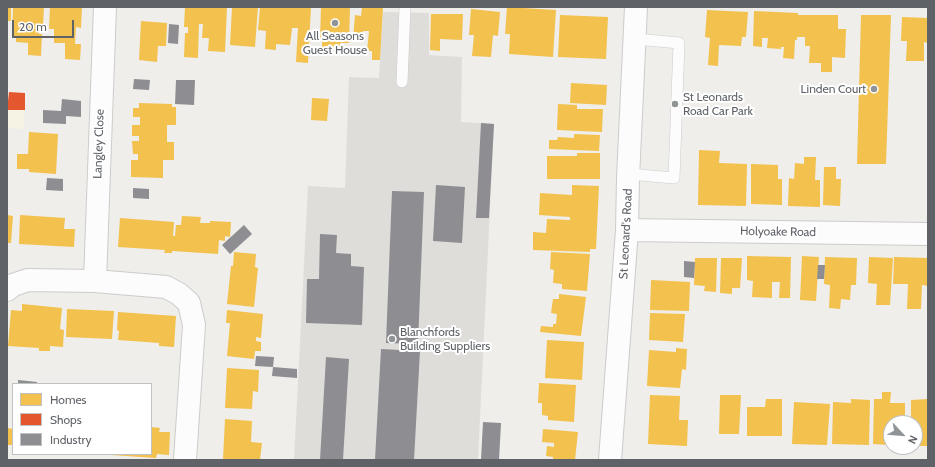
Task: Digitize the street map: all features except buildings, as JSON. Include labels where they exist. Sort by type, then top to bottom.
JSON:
[{"type":"street","name":"Langley Close","points":[[95,281],[105,7]]},
{"type":"street","name":"St Leonard's Road","points":[[610,460],[627,230],[628,174],[636,38],[636,7]]},
{"type":"street","name":"Holyoake Road","points":[[627,230],[928,234]]},
{"type":"street","points":[[7,290],[13,285],[28,280],[95,281],[166,287],[179,294],[189,303],[194,325],[185,460]]},
{"type":"lane","points":[[402,82],[405,7]]},
{"type":"lane","points":[[628,174],[674,178],[679,42],[636,38]]},
{"type":"shaded area","name":"Blanchfords Building Suppliers","points":[[383,12],[429,13],[429,55],[462,57],[461,122],[494,124],[478,460],[294,460],[308,186],[345,188],[349,77],[379,78]]},
{"type":"shaded area","points":[[7,92],[25,93],[24,129],[7,128]]},
{"type":"place","name":"All Seasons Guest House","points":[[335,23]]},
{"type":"place","name":"Linden Court","points":[[874,89]]},
{"type":"place","name":"St Leonards Road Car Park","points":[[675,104]]},
{"type":"place","name":"Blanchfords Building Suppliers","points":[[392,339]]}]
